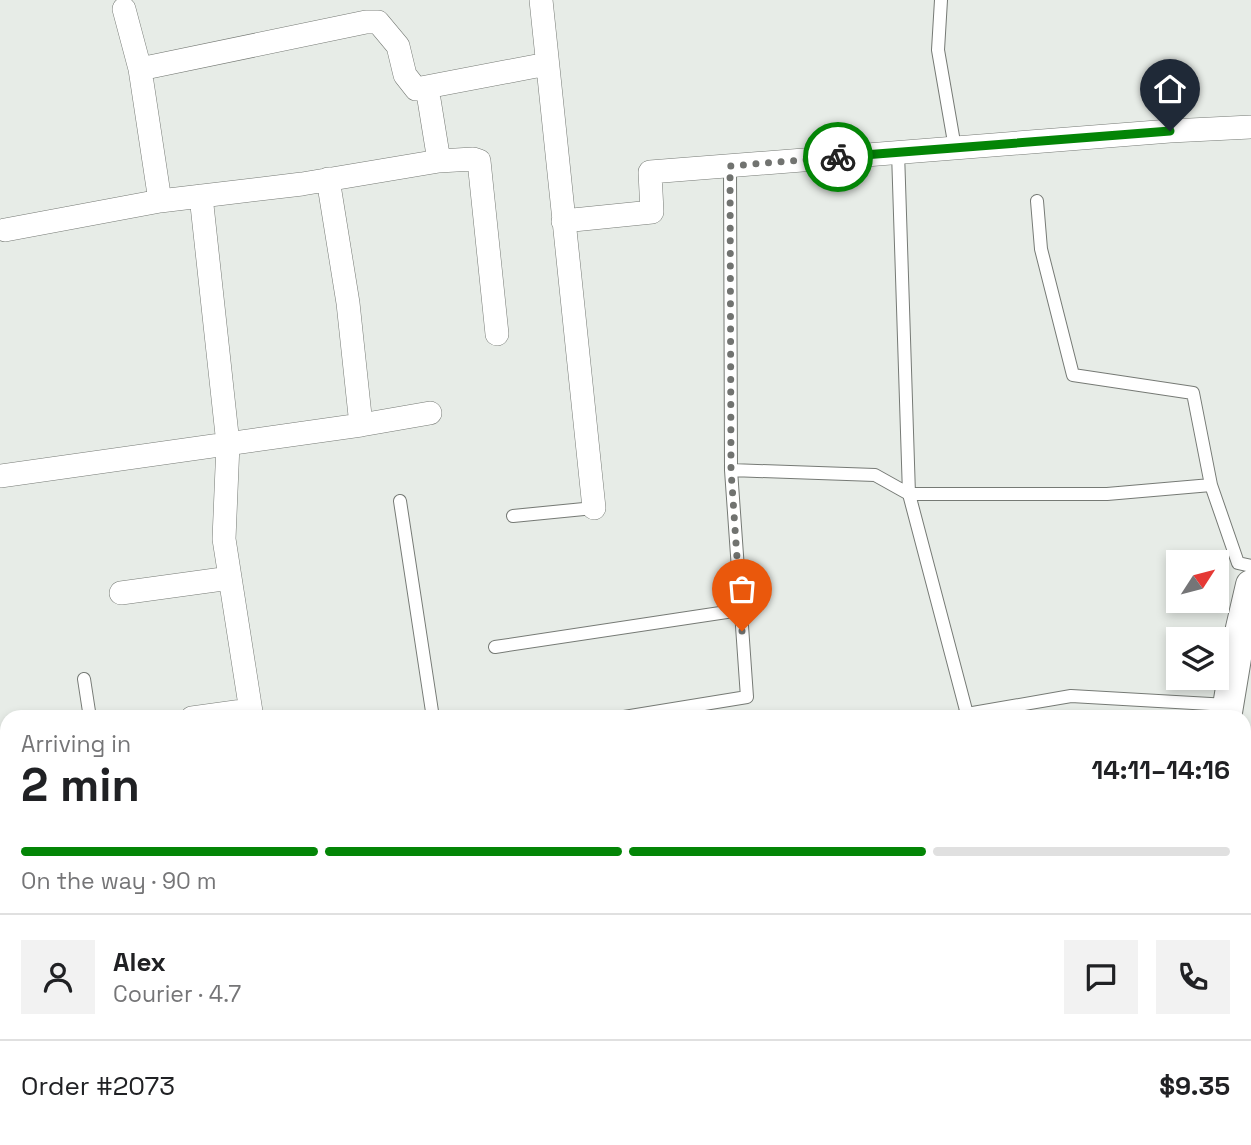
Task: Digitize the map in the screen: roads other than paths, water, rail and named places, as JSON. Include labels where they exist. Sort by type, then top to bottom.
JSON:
[{"type":"street","points":[[541,0],[594,508]]},
{"type":"street","points":[[124,9],[140,69],[160,201]]},
{"type":"street","points":[[140,69],[366,22],[378,22],[398,46],[405,75],[416,89],[547,64]]},
{"type":"street","points":[[426,87],[439,161]]},
{"type":"street","points":[[563,221],[652,212],[650,172],[1251,127]]},
{"type":"street","points":[[5,230],[160,201],[439,161],[473,159],[478,161],[497,334]]},
{"type":"street","points":[[328,179],[348,303],[361,425]]},
{"type":"street","points":[[201,196],[228,444],[224,539],[251,710]]},
{"type":"street","points":[[0,476],[361,425],[429,412]]},
{"type":"street","points":[[121,593],[230,578]]},
{"type":"street","points":[[1227,710],[1251,584]]},
{"type":"lane","points":[[941,0],[938,50],[955,148]]},
{"type":"lane","points":[[898,152],[909,494],[960,710]]},
{"type":"lane","points":[[667,710],[747,697],[731,470],[730,166]]},
{"type":"lane","points":[[1037,201],[1041,249],[1073,375],[1193,393],[1212,485],[1238,563],[1251,566]]},
{"type":"lane","points":[[731,470],[875,475],[909,494],[1107,494],[1212,485]]},
{"type":"lane","points":[[400,501],[432,710]]},
{"type":"lane","points":[[513,516],[594,508]]},
{"type":"lane","points":[[495,647],[740,610]]},
{"type":"lane","points":[[84,680],[89,710]]},
{"type":"lane","points":[[992,710],[1071,695],[1217,710]]}]
